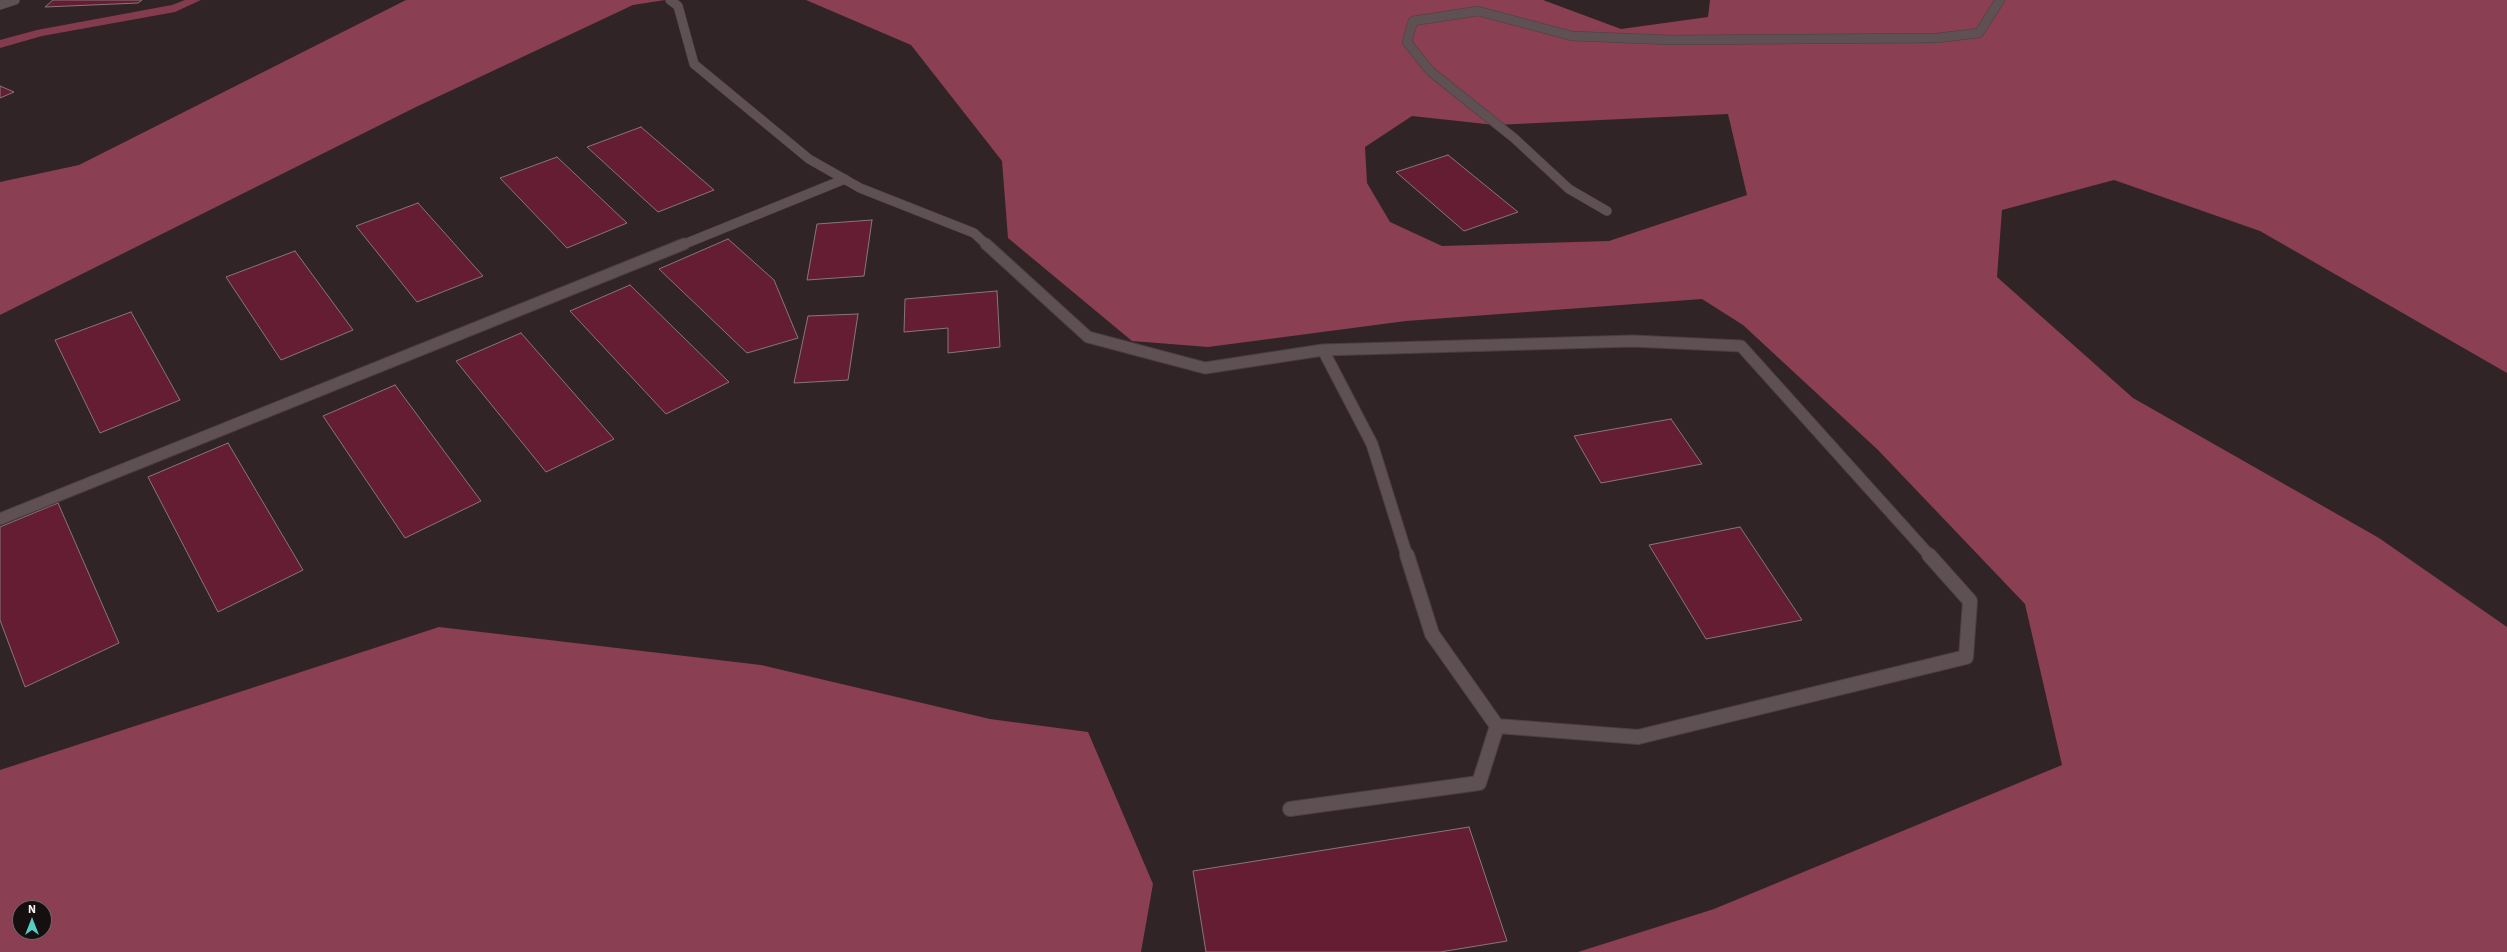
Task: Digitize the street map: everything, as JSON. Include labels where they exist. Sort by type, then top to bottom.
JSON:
[{"type":"lane","points":[[0,5],[15,0]]},
{"type":"lane","points":[[670,0],[678,6],[694,64],[809,159],[860,188],[974,233],[1088,337],[1205,368],[1323,350],[1633,342],[1741,346],[1970,601],[1966,657],[1638,737],[1497,726]]},
{"type":"lane","points":[[1607,211],[1569,189],[1514,138],[1430,71],[1407,42],[1412,21],[1478,11],[1572,36],[1671,40],[1937,38],[1979,33],[2000,0]]},
{"type":"lane","points":[[0,519],[845,179]]},
{"type":"lane","points":[[1323,350],[1372,444],[1432,634],[1497,726]]},
{"type":"lane","points":[[1290,809],[1479,783],[1497,726]]},
{"type":"shaded area","points":[[406,0],[665,0],[633,5],[416,107],[0,315],[0,182],[79,165]]},
{"type":"shaded area","points":[[806,0],[1543,0],[1621,29],[1708,17],[1710,0],[2507,0],[2507,373],[2260,231],[2114,180],[2002,210],[1997,277],[2133,398],[2379,538],[2507,627],[2507,952],[1578,952],[1714,909],[2062,765],[2025,604],[1878,450],[1743,325],[1702,299],[1406,321],[1208,347],[1132,341],[1008,238],[1002,161],[911,45]],"holes":[[[1728,114],[1747,195],[1609,241],[1442,246],[1390,222],[1367,183],[1365,147],[1412,116],[1495,125]]]},
{"type":"shaded area","points":[[439,627],[761,665],[990,719],[1088,732],[1153,884],[1141,952],[0,952],[0,770]]},
{"type":"building","points":[[53,0],[142,0],[138,3],[45,7]]},
{"type":"building","points":[[0,86],[14,92],[0,98]]},
{"type":"building","points":[[641,127],[714,190],[658,212],[587,147]]},
{"type":"building","points":[[1448,155],[1518,212],[1464,231],[1396,172]]},
{"type":"building","points":[[557,157],[627,223],[567,248],[500,178]]},
{"type":"building","points":[[418,203],[483,276],[417,302],[356,226]]},
{"type":"building","points":[[872,220],[864,276],[807,280],[817,224]]},
{"type":"building","points":[[728,239],[774,280],[798,338],[747,353],[659,269]]},
{"type":"building","points":[[295,251],[353,330],[281,360],[226,277]]},
{"type":"building","points":[[630,285],[729,382],[666,414],[570,311]]},
{"type":"building","points":[[997,291],[1000,347],[948,353],[948,328],[904,332],[905,299]]},
{"type":"building","points":[[131,312],[180,400],[100,433],[55,340]]},
{"type":"building","points":[[858,314],[848,380],[794,383],[808,316]]},
{"type":"building","points":[[521,333],[614,439],[546,472],[456,361]]},
{"type":"building","points":[[395,385],[481,501],[405,538],[323,416]]},
{"type":"building","points":[[1671,419],[1702,464],[1601,483],[1574,436]]},
{"type":"building","points":[[228,443],[303,570],[218,612],[148,477]]},
{"type":"building","points":[[58,503],[119,643],[25,687],[0,620],[0,527]]},
{"type":"building","points":[[1740,527],[1802,620],[1706,639],[1649,545]]},
{"type":"building","points":[[1469,827],[1507,941],[1440,952],[1206,952],[1193,871]]},
{"type":"waterway","points":[[0,44],[41,33],[175,8],[195,0]]}]
